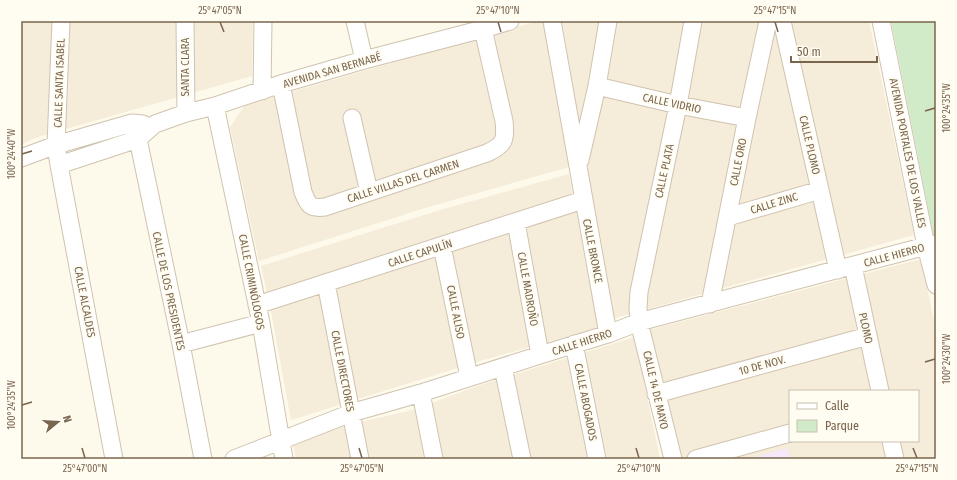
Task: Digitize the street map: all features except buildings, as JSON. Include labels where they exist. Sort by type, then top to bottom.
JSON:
[{"type":"street","name":"CALLE SANTA ISABEL","points":[[56,145],[61,21]]},
{"type":"street","name":"SANTA CLARA","points":[[185,21],[184,46],[186,113]]},
{"type":"street","points":[[262,91],[263,21]]},
{"type":"street","points":[[355,21],[364,60]]},
{"type":"street","name":"AVENIDA SAN BERNABÉ","points":[[59,165],[135,131],[186,113],[215,106],[281,84],[364,60],[510,21]]},
{"type":"street","name":"CALLE BRONCE","points":[[552,21],[608,334]]},
{"type":"street","name":"CALLE BRONCE","points":[[578,168],[598,86],[608,21]]},
{"type":"street","name":"CALLE PLATA","points":[[639,322],[639,292],[678,105],[693,21]]},
{"type":"street","name":"CALLE ORO","points":[[710,304],[746,118],[768,21]]},
{"type":"street","name":"CALLE PLOMO","points":[[782,21],[820,190],[845,268]]},
{"type":"street","name":"AVENIDA PORTALES DE LOS VALLES","points":[[881,21],[931,245],[936,285]]},
{"type":"street","name":"CALLE VILLAS DEL CARMEN","points":[[281,84],[303,192],[311,206],[317,208],[325,207],[487,153],[496,149],[502,143],[505,133],[504,121],[483,29]]},
{"type":"street","name":"CALLE VIDRIO","points":[[598,86],[678,105],[746,118]]},
{"type":"street","name":"CALLE CRIMINÓLOGOS","points":[[215,106],[261,323],[284,459]]},
{"type":"street","points":[[352,118],[369,192]]},
{"type":"street","name":"AVENIDA SAN BERNABÉ","points":[[21,158],[56,145],[135,131]]},
{"type":"street","name":"CALLE DE LOS PRESIDENTES","points":[[135,131],[181,344],[203,459]]},
{"type":"street","name":"CALLE ALCALDES","points":[[56,145],[114,459]]},
{"type":"street","name":"CALLE ZINC","points":[[728,217],[820,190]]},
{"type":"street","name":"CALLE CAPULÍN","points":[[257,305],[583,200]]},
{"type":"street","name":"CALLE MADROÑO","points":[[516,222],[540,355]]},
{"type":"street","name":"CALLE HIERRO","points":[[234,459],[351,413],[504,367],[608,334],[639,322],[931,245]]},
{"type":"street","name":"CALLE ALISO","points":[[442,246],[469,377]]},
{"type":"street","name":"PLOMO","points":[[845,268],[868,336],[880,390]]},
{"type":"street","name":"CALLE DIRECTORES","points":[[326,283],[360,459]]},
{"type":"street","name":"CALLE 14 DE MAYO","points":[[639,322],[673,459]]},
{"type":"street","points":[[181,344],[261,323]]},
{"type":"street","name":"10 DE NOV.","points":[[656,394],[868,336]]},
{"type":"street","name":"CALLE ABOGADOS","points":[[574,344],[597,459]]},
{"type":"street","points":[[504,367],[522,459]]},
{"type":"street","points":[[421,393],[434,459]]},
{"type":"street","points":[[696,459],[789,432]]},
{"type":"street","points":[[891,442],[895,459]]},
{"type":"shaded area","points":[[21,21],[253,21],[252,76],[41,136],[21,144]]},
{"type":"shaded area","points":[[538,21],[544,21],[569,167],[425,208],[259,261],[230,127],[245,105]]},
{"type":"shaded area","points":[[562,21],[869,21],[914,235],[612,319]]},
{"type":"shaded area","points":[[569,174],[598,328],[480,361],[291,420],[271,311],[261,266],[440,210]]},
{"type":"shaded area","points":[[921,259],[936,330],[936,459],[679,459],[649,330]]},
{"type":"shaded area","points":[[635,337],[660,459],[296,459],[293,446],[339,427],[413,410],[480,385]]},
{"type":"shaded area","points":[[787,448],[790,459],[746,459]]},
{"type":"green space","points":[[891,21],[936,21],[936,237],[934,238]]}]
